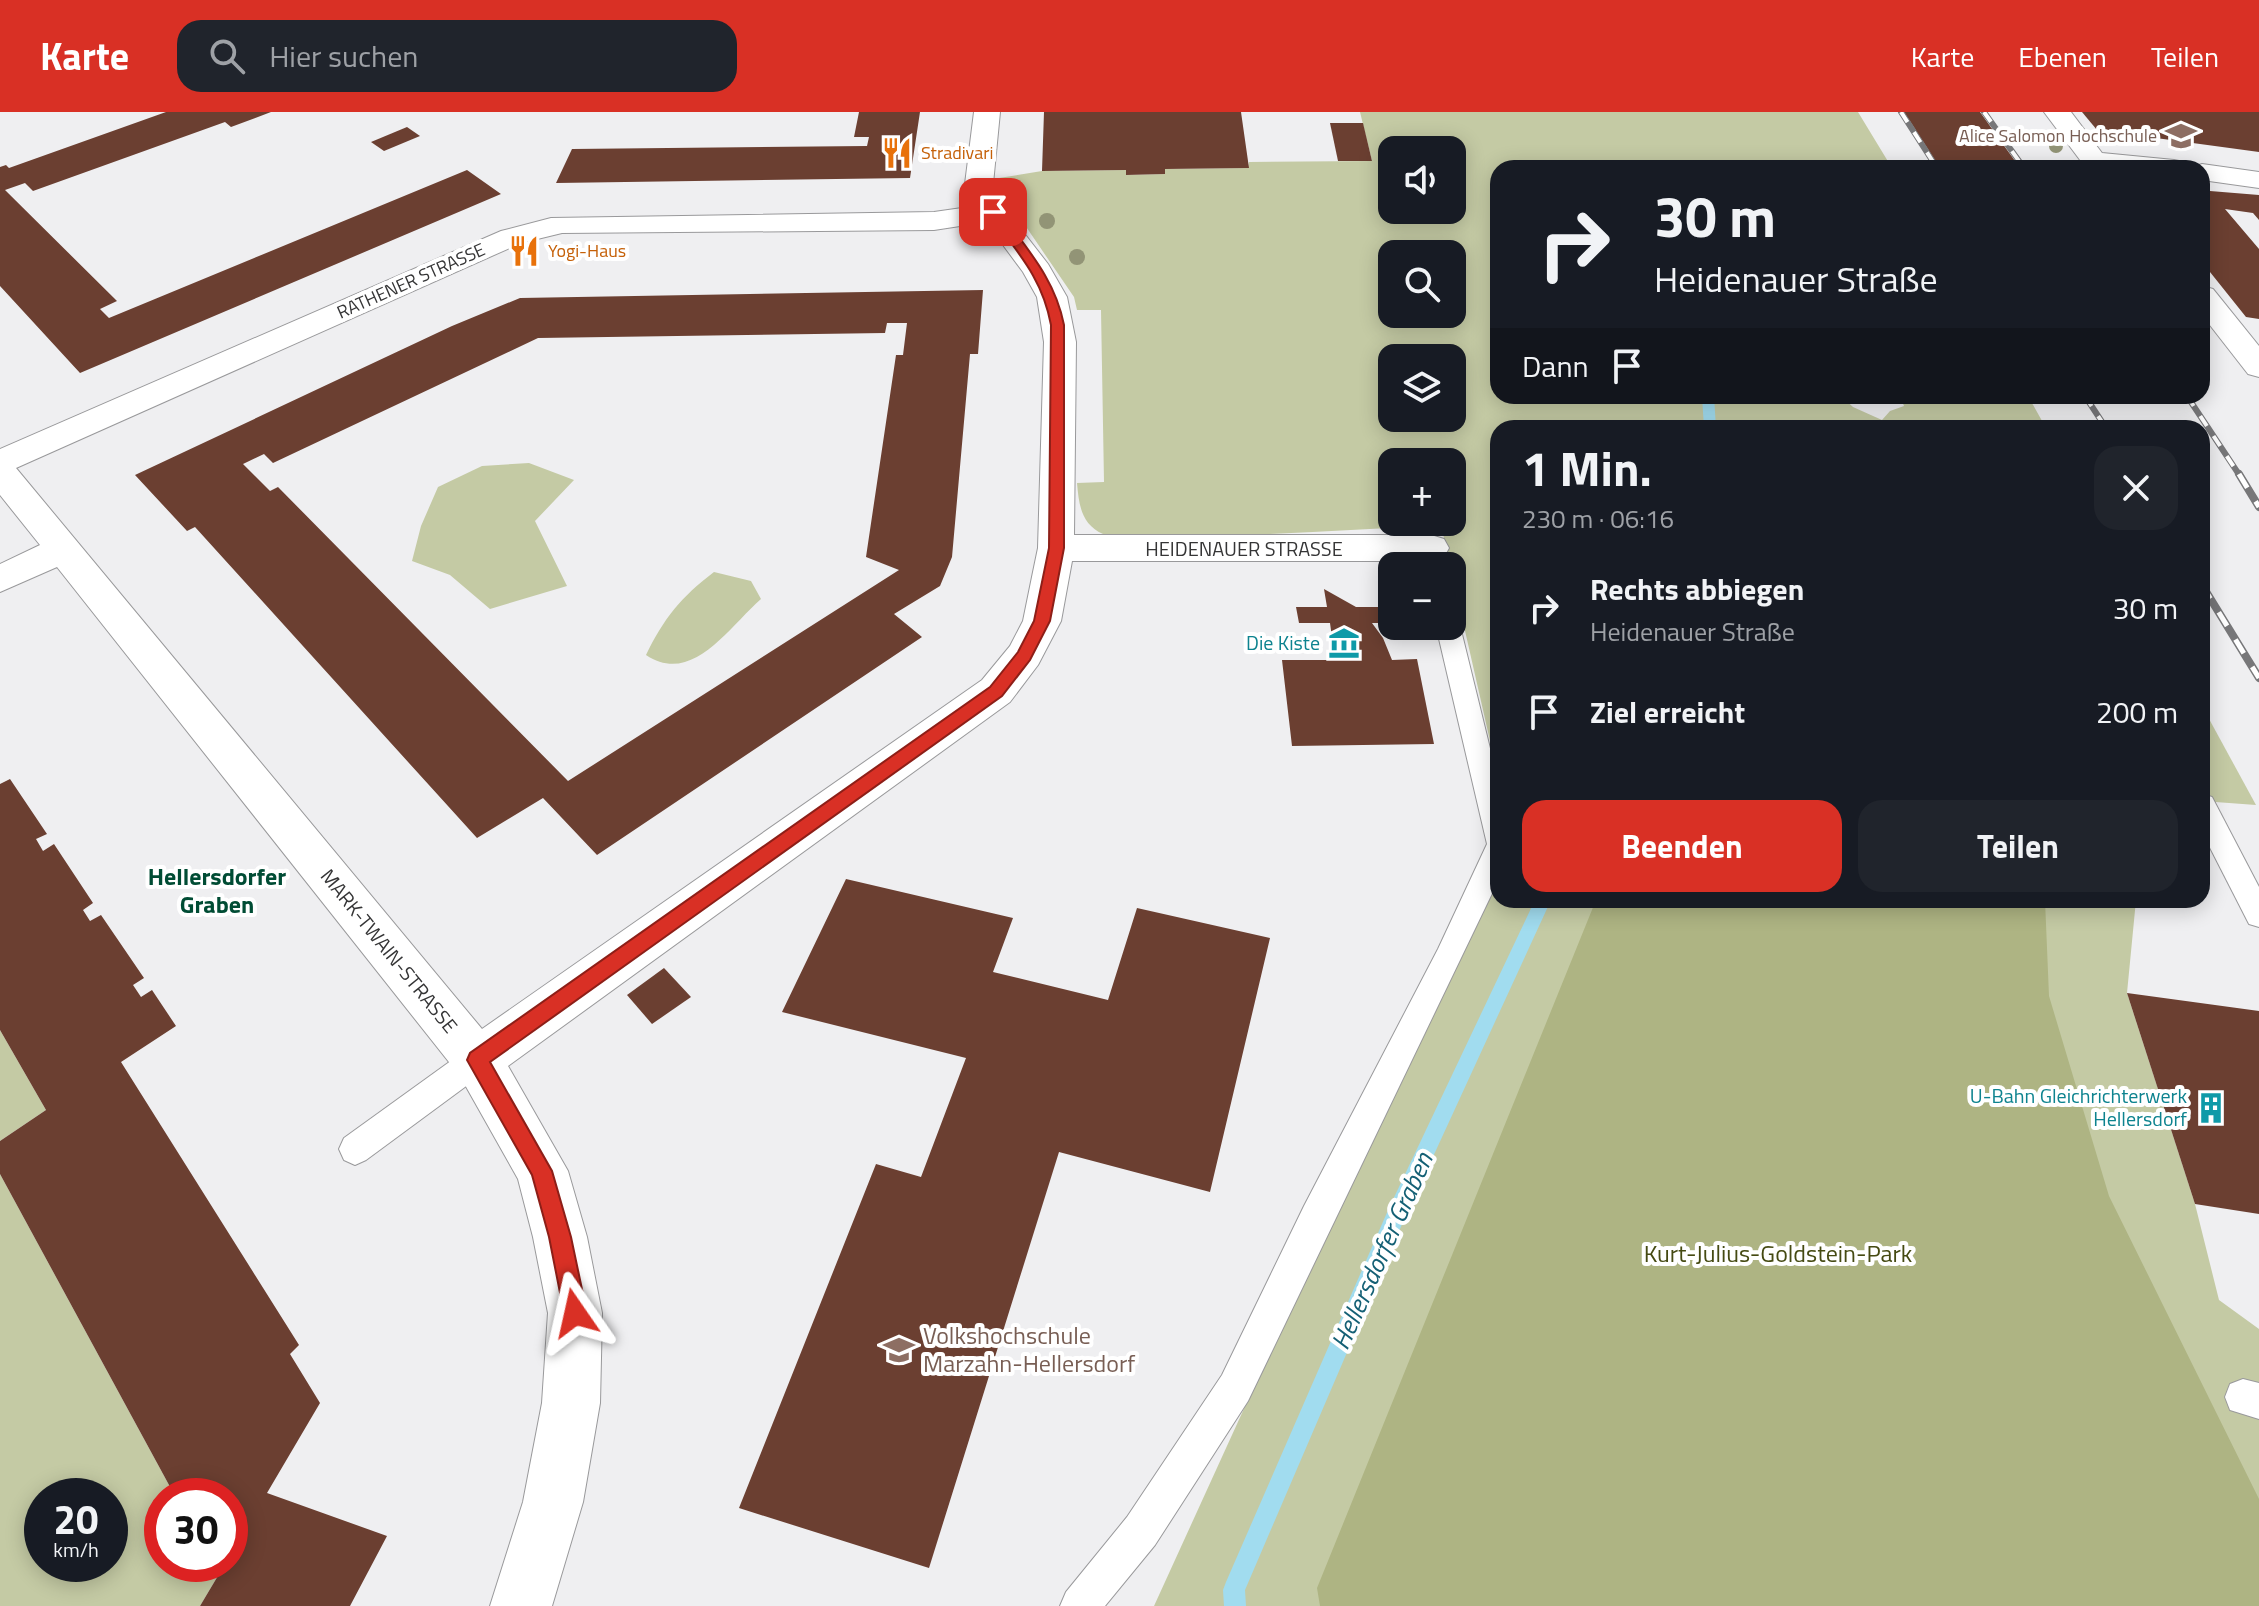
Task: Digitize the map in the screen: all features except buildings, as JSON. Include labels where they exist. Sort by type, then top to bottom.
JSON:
[{"type":"street","points":[[477,1060],[996,691],[1024,655],[1042,621],[1056,548],[1060,342],[1052,297],[1037,270],[993,212],[979,184],[987,112]]},
{"type":"street","points":[[2057,112],[2094,160]]},
{"type":"street","points":[[2210,173],[2259,180]]},
{"type":"street","name":"RATHENER STRASSE","points":[[0,462],[511,237],[541,228],[561,224],[934,221],[993,212]]},
{"type":"street","points":[[2210,305],[2259,367]]},
{"type":"street","name":"MARK-TWAIN-STRASSE","points":[[0,471],[477,1060],[542,1171],[560,1237],[575,1313],[571,1403],[553,1502],[521,1606]]},
{"type":"street","points":[[0,579],[65,548]]},
{"type":"street","name":"HEIDENAUER STRASSE","points":[[1056,548],[1378,556]]},
{"type":"lane","points":[[1451,640],[1490,804]]},
{"type":"lane","points":[[2210,820],[2259,915]]},
{"type":"lane","points":[[1080,1606],[1141,1531],[1235,1388],[1316,1218],[1449,957],[1490,867]]},
{"type":"lane","points":[[355,1149],[477,1060]]},
{"type":"green space","points":[[1360,112],[1858,112],[1887,160],[1490,160],[1490,404],[1850,404],[1882,420],[1490,420],[1490,741],[1466,635],[1466,552],[1447,552],[1443,536],[1466,536],[1466,448],[1378,448],[1378,529],[1120,538],[1096,530],[1080,506],[1077,483],[1104,482],[1101,310],[1077,310],[1074,297],[1005,196],[999,178],[1042,171],[1126,170],[1126,175],[1165,174],[1165,169],[1248,168],[1249,162],[1372,161]]},
{"type":"green space","points":[[1903,404],[2032,404],[2042,420],[1882,420]]},
{"type":"green space","points":[[529,463],[574,480],[535,521],[567,586],[490,609],[450,575],[412,561],[421,526],[438,487],[482,466]]},
{"type":"green space","points":[[714,572],[751,581],[761,599],[722,638],[694,659],[663,663],[646,655],[674,609]]},
{"type":"green space","points":[[2210,721],[2256,805],[2210,802]]},
{"type":"green space","name":"Kurt-Julius-Goldstein-Park","points":[[1490,895],[1490,908],[2135,908],[2127,993],[2195,1204],[2219,1300],[2259,1329],[2259,1606],[1154,1606],[1305,1275]]},
{"type":"green space","name":"Kurt-Julius-Goldstein-Park","points":[[1593,908],[2045,908],[2049,996],[2109,1196],[2259,1499],[2259,1606],[1320,1606],[1317,1588]]},
{"type":"green space","points":[[0,1030],[46,1110],[0,1141]]},
{"type":"green space","points":[[0,1174],[165,1478],[144,1478],[144,1582],[214,1582],[200,1606],[0,1606]]},
{"type":"waterway","name":"Hellersdorfer Graben","points":[[1708,404],[1710,420]]},
{"type":"waterway","name":"Hellersdorfer Graben","points":[[1235,1606],[1234,1590],[1396,1215],[1539,908]]},
{"type":"railway","points":[[1901,112],[1932,160]]},
{"type":"railway","points":[[1984,112],[2018,160]]},
{"type":"railway","points":[[2090,404],[2101,420]]},
{"type":"railway","points":[[2192,404],[2203,420]]},
{"type":"railway","points":[[2210,431],[2240,476]]},
{"type":"railway","points":[[2239,474],[2259,507]]},
{"type":"railway","points":[[2210,598],[2259,678]]},
{"type":"place","name":"Alice Salomon Hochschule","points":[[2181,136]]},
{"type":"place","name":"Stradivari","points":[[897,153]]},
{"type":"place","name":"Yogi-Haus","points":[[524,251]]},
{"type":"place","name":"Die Kiste","points":[[1344,643]]},
{"type":"place","name":"U-Bahn Gleichrichterwerk Hellersdorf","points":[[2211,1108]]},
{"type":"place","name":"Volkshochschule Marzahn-Hellersdorf","points":[[899,1350]]},
{"type":"district","name":"Hellersdorfer Graben","points":[[217,891]]},
{"type":"route","points":[[575,1313],[560,1237],[542,1171],[477,1060],[996,691],[1024,655],[1042,621],[1056,548],[1058,325],[1052,297],[1037,270],[993,212]]}]
